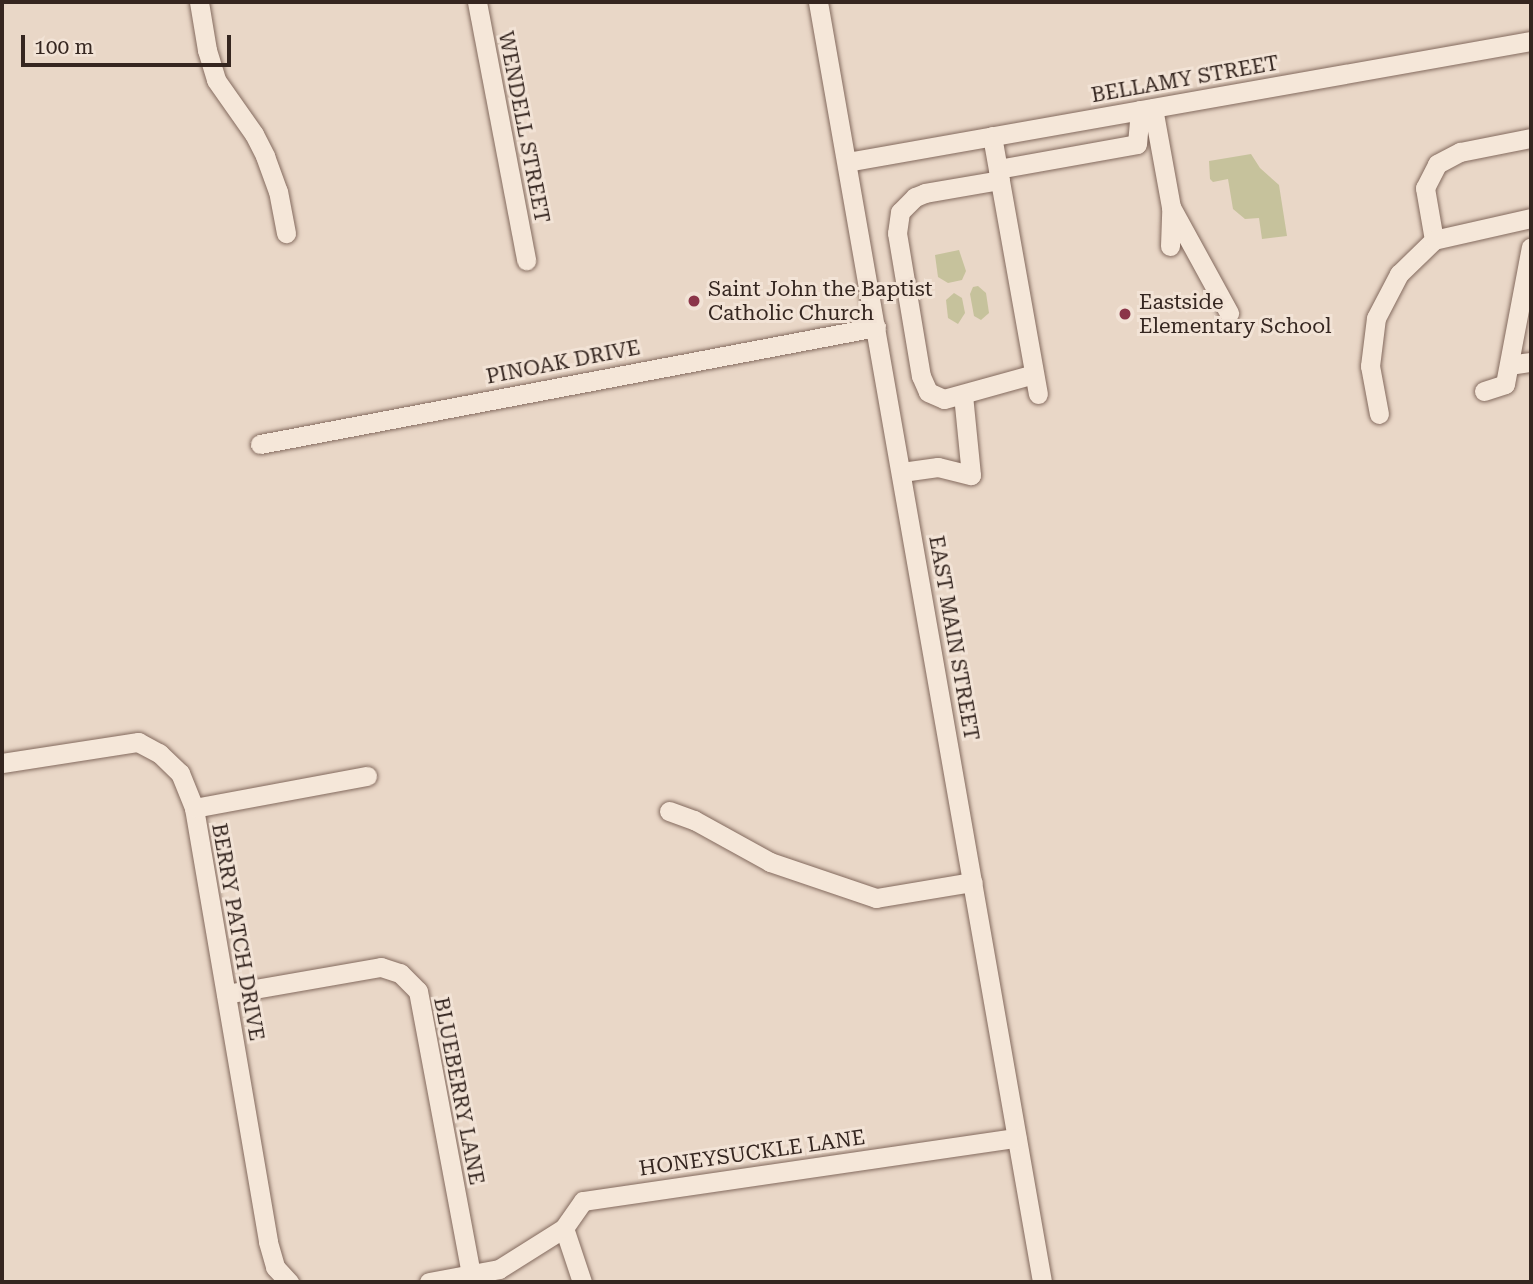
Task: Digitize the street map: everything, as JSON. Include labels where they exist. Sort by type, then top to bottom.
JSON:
[{"type":"street","points":[[199,2],[207,50],[216,80],[254,134],[265,156],[278,191],[286,233]]},
{"type":"street","name":"WENDELL STREET","points":[[477,2],[526,260]]},
{"type":"street","name":"EAST MAIN STREET","points":[[818,2],[1042,1282]]},
{"type":"street","name":"BELLAMY STREET","points":[[847,162],[1531,41]]},
{"type":"street","points":[[1034,374],[944,399],[928,392],[923,384],[897,222],[900,212],[915,197],[999,174],[1137,144],[1146,109]]},
{"type":"street","points":[[1146,109],[1171,207],[1229,313]]},
{"type":"street","points":[[992,136],[1038,394]]},
{"type":"street","points":[[1434,240],[1424,188],[1437,164],[1460,152],[1531,138]]},
{"type":"street","points":[[1170,246],[1171,207]]},
{"type":"street","points":[[1379,414],[1370,366],[1376,318],[1399,274],[1434,240],[1531,218]]},
{"type":"street","points":[[1483,391],[1505,384],[1531,247]]},
{"type":"street","name":"PINOAK DRIVE","points":[[260,444],[876,327]]},
{"type":"street","points":[[1509,365],[1531,362]]},
{"type":"street","points":[[902,472],[938,467],[971,475],[963,395]]},
{"type":"street","name":"BERRY PATCH DRIVE","points":[[2,763],[138,742],[159,753],[180,773],[194,808],[268,1242],[275,1267],[289,1282]]},
{"type":"street","points":[[194,808],[367,776]]},
{"type":"street","points":[[669,811],[694,820],[770,862],[876,898],[973,882]]},
{"type":"street","name":"BLUEBERRY LANE","points":[[226,994],[381,967],[400,973],[418,991],[471,1274]]},
{"type":"street","name":"HONEYSUCKLE LANE","points":[[564,1228],[583,1200],[1016,1138]]},
{"type":"street","points":[[429,1282],[499,1269],[564,1228],[582,1282]]},
{"type":"shaded area","points":[[1251,154],[1260,168],[1279,185],[1287,236],[1262,239],[1259,218],[1245,219],[1233,209],[1228,179],[1213,182],[1210,179],[1209,161]]},
{"type":"shaded area","points":[[959,250],[966,271],[962,280],[948,283],[938,277],[935,255]]},
{"type":"shaded area","points":[[978,286],[986,293],[989,313],[981,320],[974,316],[970,294],[973,287]]},
{"type":"shaded area","points":[[954,293],[962,298],[965,313],[958,324],[948,318],[946,300]]},
{"type":"place","name":"Saint John the Baptist Catholic Church","points":[[694,301]]},
{"type":"place","name":"Eastside Elementary School","points":[[1125,314]]}]
